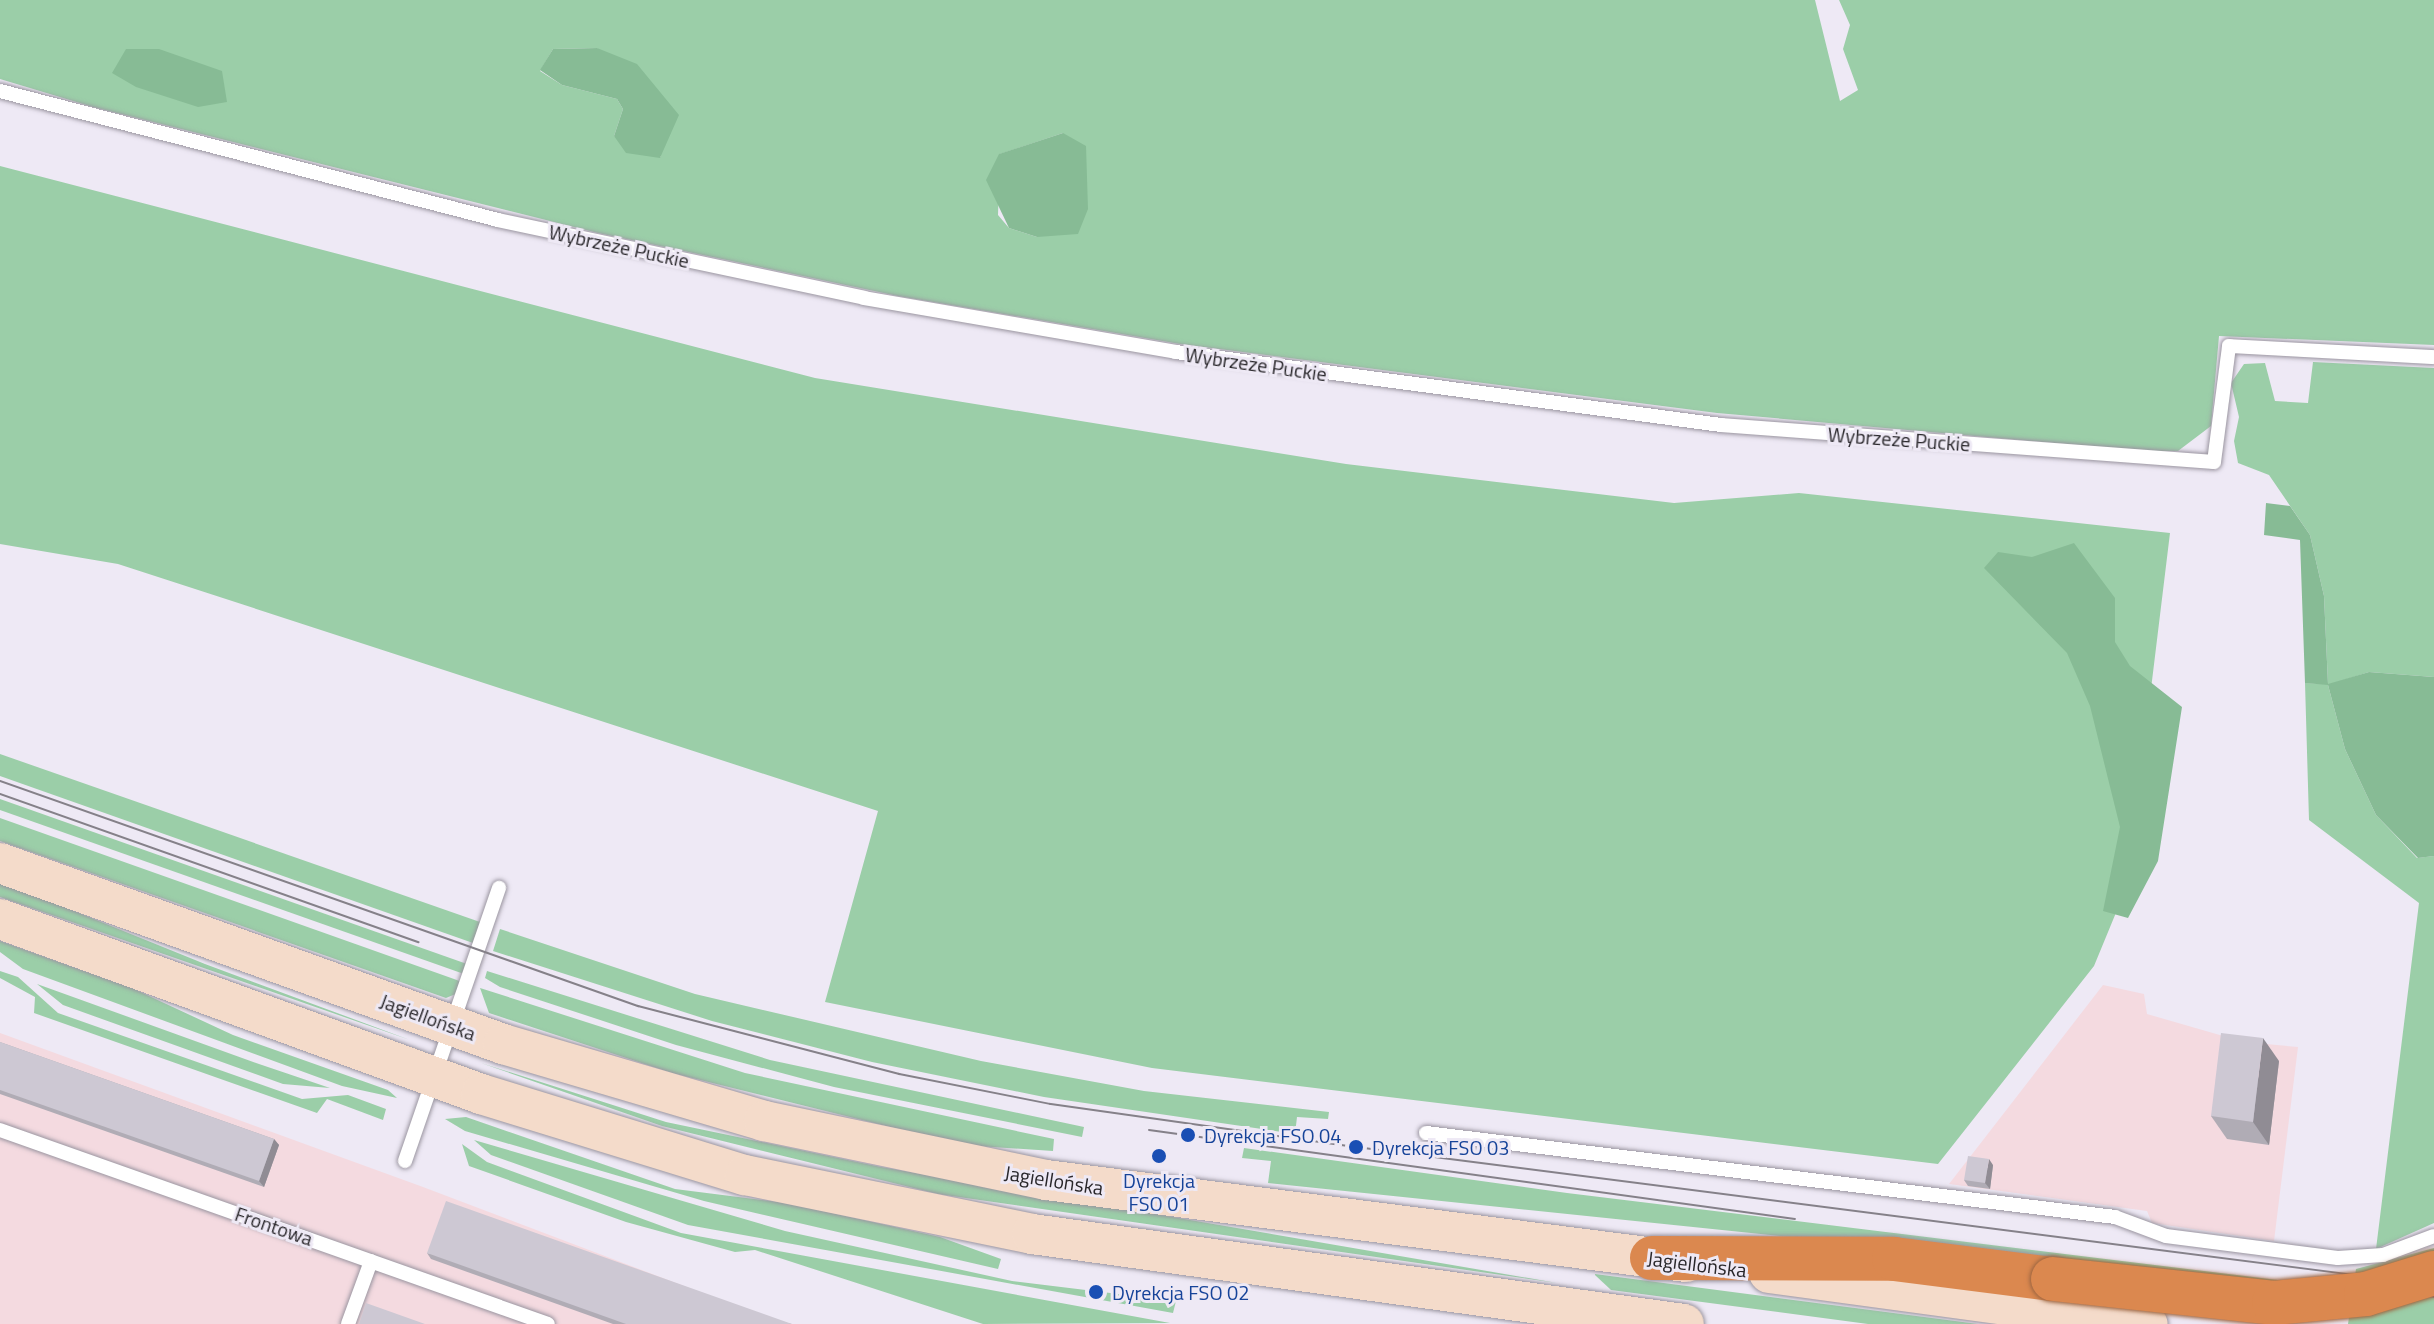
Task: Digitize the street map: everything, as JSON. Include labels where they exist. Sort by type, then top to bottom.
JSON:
[{"type":"highway","points":[[1652,1258],[1894,1259],[2274,1303],[2366,1294],[2434,1273]]},
{"type":"main road","name":"Jagiellońska","points":[[0,863],[456,1027],[764,1121],[1046,1180],[2148,1324]]},
{"type":"main road","points":[[0,919],[436,1078],[745,1175],[1032,1234],[1684,1324]]},
{"type":"lane","name":"Wybrzeże Puckie","points":[[0,91],[498,220],[864,298],[1208,357],[1721,425],[2214,462],[2229,346],[2434,357]]},
{"type":"lane","points":[[405,1161],[456,1027],[499,888]]},
{"type":"lane","name":"Frontowa","points":[[0,1130],[548,1324]]},
{"type":"lane","points":[[1426,1133],[2101,1215],[2166,1236],[2338,1258],[2383,1255],[2434,1236]]},
{"type":"lane","points":[[348,1324],[371,1261]]},
{"type":"shaded area","points":[[2103,985],[2144,994],[2147,1014],[2244,1042],[2298,1047],[2274,1241],[2152,1223],[2147,1211],[1949,1184]]},
{"type":"shaded area","points":[[0,1033],[423,1187],[784,1324],[0,1324]]},
{"type":"green space","points":[[0,0],[1815,0],[1840,101],[1858,90],[1843,49],[1850,25],[1839,0],[2434,0],[2434,345],[2219,336],[2211,426],[2178,451],[2144,451],[1717,413],[1180,344],[898,296],[598,233],[93,107],[0,79]],"holes":[[[597,48],[661,157],[614,136],[623,109],[617,99],[562,85],[540,71],[553,49]],[[1063,133],[1037,237],[1009,228],[998,215],[1000,154]]]},
{"type":"green space","points":[[597,48],[637,64],[679,115],[660,158],[626,153],[614,136],[623,109],[617,99],[562,85],[540,70],[553,49]]},
{"type":"green space","points":[[126,49],[159,49],[222,71],[227,102],[198,107],[136,87],[112,73]]},
{"type":"green space","points":[[1063,133],[1086,146],[1088,209],[1078,234],[1037,237],[1009,228],[986,180],[999,154]]},
{"type":"green space","points":[[0,166],[815,378],[1346,464],[1674,503],[1799,493],[2170,533],[2127,886],[2094,966],[1938,1164],[1152,1068],[825,1002],[878,811],[118,564],[0,544]]},
{"type":"green space","points":[[2313,362],[2434,368],[2434,677],[2369,672],[2328,685],[2345,749],[2376,815],[2417,858],[2434,856],[2434,1223],[2376,1249],[2419,903],[2309,820],[2305,683],[2328,684],[2324,596],[2310,535],[2269,475],[2238,463],[2234,441],[2239,417],[2231,383],[2244,364],[2265,363],[2275,401],[2308,403]]},
{"type":"green space","points":[[2266,503],[2290,506],[2310,535],[2324,596],[2328,684],[2369,672],[2434,677],[2434,856],[2418,858],[2376,815],[2345,749],[2328,685],[2305,683],[2300,540],[2264,535]]},
{"type":"green space","points":[[2074,543],[2115,598],[2115,642],[2130,666],[2182,707],[2158,861],[2128,918],[2103,911],[2120,827],[2090,706],[2067,653],[1984,568],[1998,552],[2032,557]]},
{"type":"green space","points":[[0,754],[480,922],[473,943],[0,776]]},
{"type":"green space","points":[[0,799],[467,964],[464,974],[0,810]]},
{"type":"green space","points":[[0,818],[462,982],[458,993],[446,998],[0,841]]},
{"type":"green space","points":[[0,881],[205,964],[410,1040],[0,897]]},
{"type":"green space","points":[[500,929],[695,994],[981,1061],[1144,1091],[1329,1112],[1328,1119],[1297,1117],[1295,1134],[1044,1097],[872,1062],[712,1021],[493,951]]},
{"type":"green space","points":[[0,941],[134,989],[233,1035],[388,1090],[397,1098],[342,1086],[23,969],[0,952]]},
{"type":"green space","points":[[0,971],[18,977],[58,1013],[302,1099],[348,1095],[386,1109],[383,1120],[327,1099],[317,1113],[34,1013],[35,997],[0,978]]},
{"type":"green space","points":[[487,971],[770,1060],[1084,1127],[1082,1137],[834,1087],[676,1045],[500,987],[485,978]]},
{"type":"green space","points":[[37,984],[330,1088],[283,1084],[63,1005]]},
{"type":"green space","points":[[480,988],[745,1073],[1054,1139],[1053,1151],[963,1145],[672,1073],[489,1013]]},
{"type":"green space","points":[[481,1063],[666,1122],[881,1167],[1557,1283],[938,1194],[662,1126]]},
{"type":"green space","points":[[466,1117],[675,1189],[787,1203],[940,1237],[1001,1259],[998,1269],[704,1201],[465,1131],[445,1119]]},
{"type":"green space","points":[[474,1140],[785,1231],[1012,1281],[1176,1301],[1173,1313],[688,1225],[491,1155]]},
{"type":"green space","points":[[462,1144],[487,1162],[681,1233],[1170,1323],[983,1324],[755,1250],[735,1252],[626,1222],[469,1166]]},
{"type":"green space","points":[[1244,1148],[1567,1193],[2302,1283],[2255,1285],[1268,1183],[1271,1161],[1242,1158]]},
{"type":"green space","points":[[2434,1248],[2434,1324],[2348,1324],[2356,1269]]},
{"type":"green space","points":[[1595,1275],[1978,1324],[1868,1324],[1611,1290]]},
{"type":"building","points":[[2221,1033],[2263,1038],[2253,1122],[2211,1116]]},
{"type":"building","points":[[0,1042],[274,1139],[259,1181],[0,1090]]},
{"type":"building","points":[[1968,1156],[1989,1159],[1985,1183],[1964,1180]]},
{"type":"building","points":[[446,1201],[792,1324],[626,1324],[427,1253]]},
{"type":"building","points":[[366,1303],[425,1324],[359,1324]]},
{"type":"tram line","points":[[0,781],[638,1006],[899,1074],[1050,1104],[1356,1147],[2434,1285]]},
{"type":"tram line","points":[[0,794],[419,942]]},
{"type":"tram line","points":[[1149,1130],[1795,1219]]},
{"type":"tram line","points":[[2399,1292],[2434,1297]]},
{"type":"place","name":"Dyrekcja FSO 04","points":[[1188,1135]]},
{"type":"place","name":"Dyrekcja FSO 03","points":[[1356,1147]]},
{"type":"place","name":"Dyrekcja FSO 01","points":[[1159,1156]]},
{"type":"place","name":"Dyrekcja FSO 02","points":[[1096,1292]]}]
